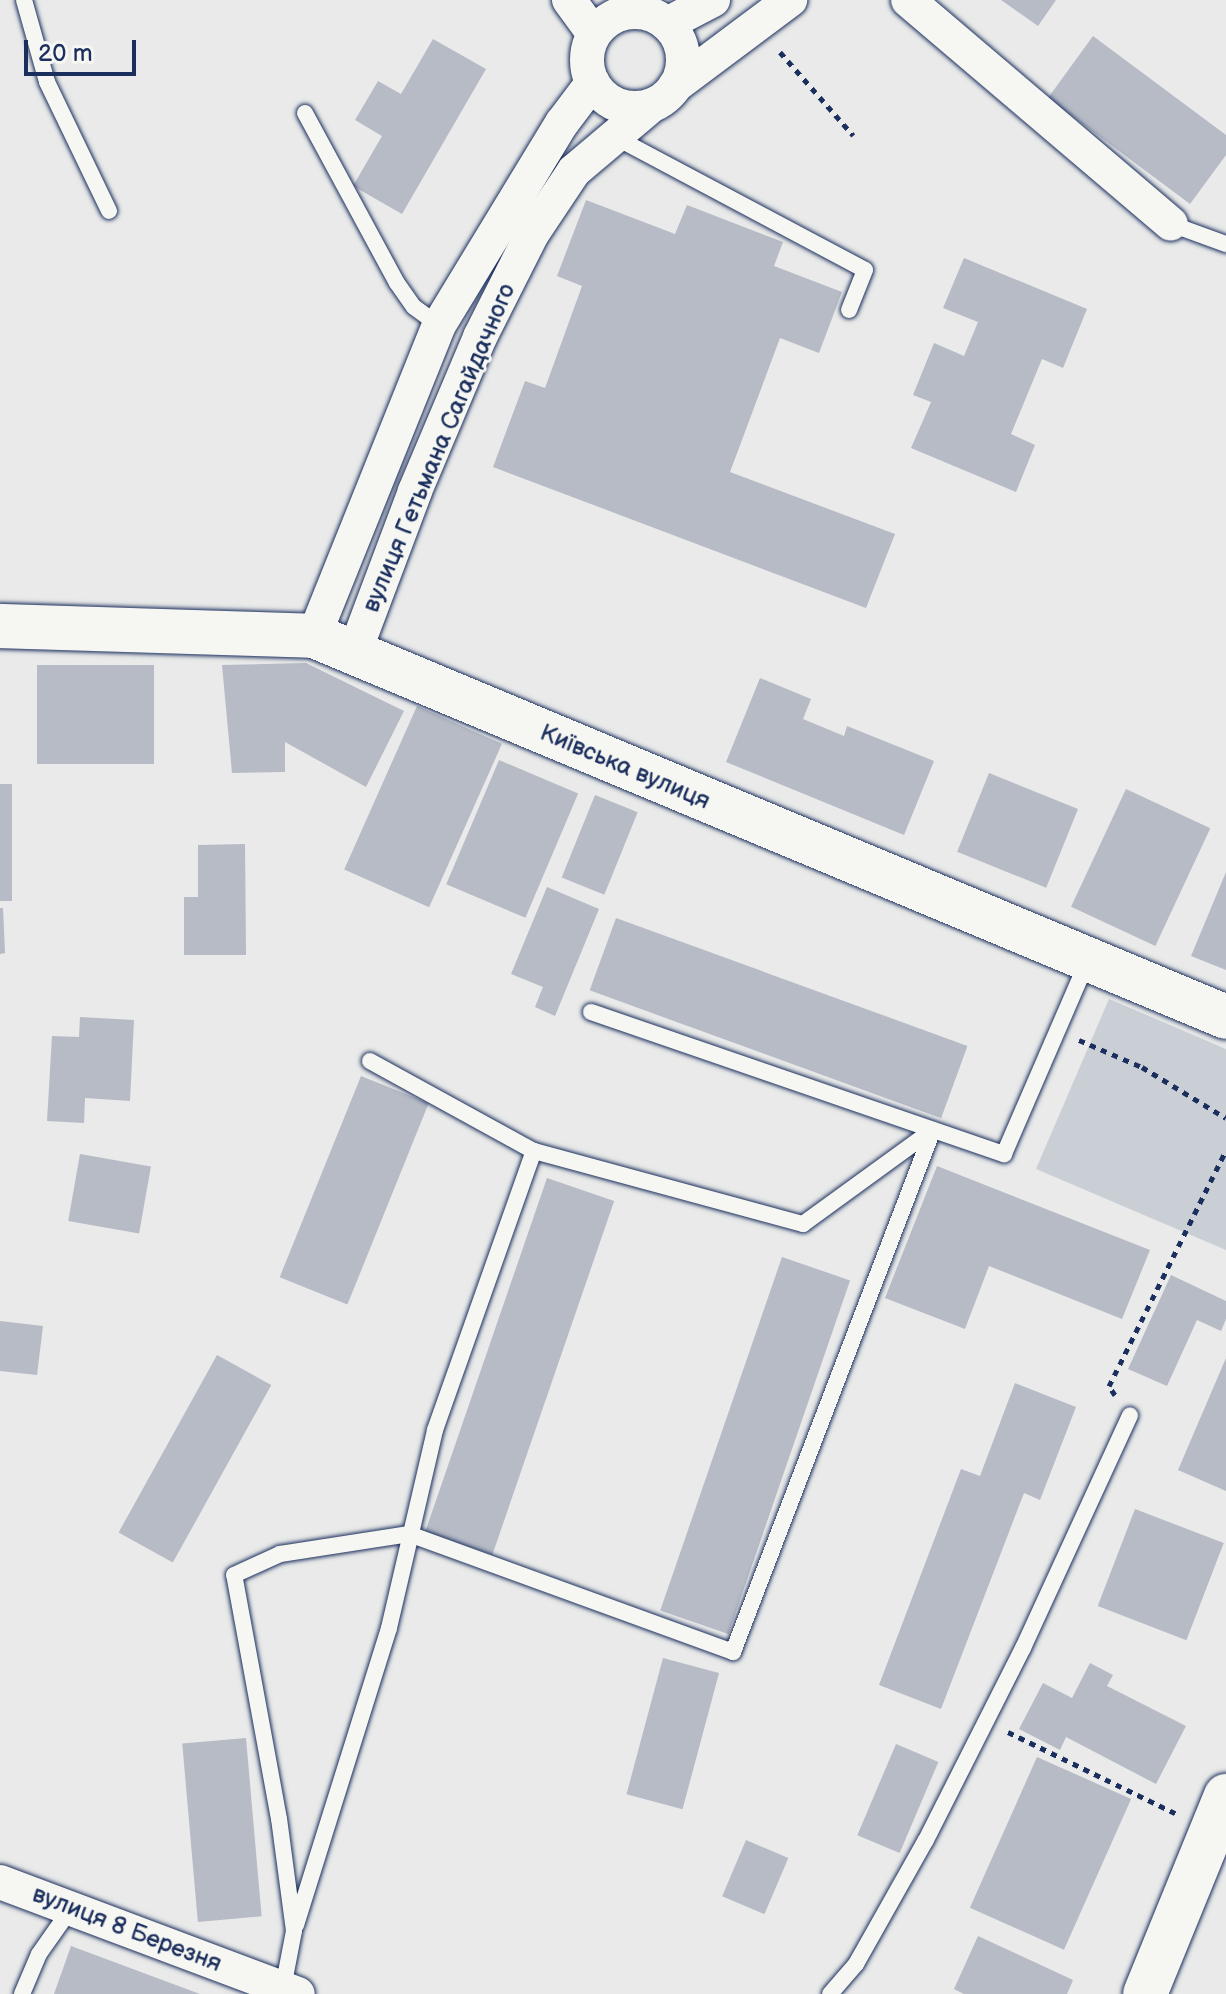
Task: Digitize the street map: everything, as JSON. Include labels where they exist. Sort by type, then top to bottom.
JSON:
[{"type":"main road","name":"Київська вулиця","points":[[0,626],[314,636],[1226,1017]]},
{"type":"main road","points":[[1145,1994],[1219,1814]]},
{"type":"street","points":[[569,0],[594,34]]},
{"type":"street","points":[[667,24],[713,0]]},
{"type":"street","name":"вулиця Гетьмана Сагайдачного","points":[[355,651],[415,491],[476,346],[532,234],[574,171],[664,96],[790,0]]},
{"type":"street","points":[[908,0],[1171,224]]},
{"type":"street","points":[[637,12],[667,24],[683,54],[664,96],[624,107],[601,94],[593,82],[588,58],[594,34],[606,22],[637,12]]},
{"type":"street","name":"вулиця Гетьмана Сагайдачного","points":[[314,636],[439,325],[562,123],[593,82]]},
{"type":"street","points":[[439,325],[476,346]]},
{"type":"street","name":"вулиця 8 Березня","points":[[0,1882],[291,1991]]},
{"type":"lane","points":[[24,0],[47,82],[109,211]]},
{"type":"lane","points":[[305,113],[397,283],[414,307],[439,325]]},
{"type":"lane","points":[[615,137],[865,270],[849,310]]},
{"type":"lane","points":[[1171,224],[1226,244]]},
{"type":"lane","points":[[591,1012],[1004,1154],[1087,961]]},
{"type":"lane","points":[[370,1061],[534,1151],[803,1224],[933,1130]]},
{"type":"lane","points":[[291,1991],[294,1931],[279,1819],[234,1575],[280,1554],[409,1534],[733,1652],[933,1130]]},
{"type":"lane","points":[[294,1931],[389,1628],[435,1430],[534,1151]]},
{"type":"lane","points":[[830,1994],[856,1964],[926,1840],[986,1721],[1130,1415]]},
{"type":"lane","points":[[22,1994],[39,1954],[72,1907]]},
{"type":"path","points":[[756,25],[853,135]]},
{"type":"path","points":[[1057,1031],[1142,1067],[1226,1118]]},
{"type":"path","points":[[1130,1415],[1109,1386],[1226,1150]]},
{"type":"path","points":[[986,1721],[1219,1814]]},
{"type":"shaded area","points":[[1109,999],[1226,1049],[1226,1250],[1036,1169]]},
{"type":"building","points":[[1001,0],[1056,0],[1038,26]]},
{"type":"building","points":[[1093,36],[1226,135],[1226,155],[1190,204],[1048,98]]},
{"type":"building","points":[[433,39],[486,69],[402,214],[353,186],[382,136],[355,120],[378,81],[401,94]]},
{"type":"building","points":[[586,200],[675,234],[687,205],[783,242],[774,266],[842,292],[819,353],[780,338],[730,472],[895,534],[866,608],[493,467],[525,381],[545,388],[582,286],[557,276]]},
{"type":"building","points":[[964,258],[1087,309],[1063,368],[1042,359],[1011,434],[1035,445],[1016,492],[911,448],[931,402],[913,395],[934,343],[964,356],[978,322],[943,308]]},
{"type":"building","points":[[306,663],[404,711],[366,787],[285,742],[285,772],[232,773],[222,665]]},
{"type":"building","points":[[37,665],[154,665],[154,764],[37,764]]},
{"type":"building","points":[[760,678],[811,699],[803,719],[844,736],[847,726],[934,761],[904,835],[726,762]]},
{"type":"building","points":[[417,706],[502,744],[429,907],[344,870]]},
{"type":"building","points":[[499,760],[578,794],[525,918],[446,884]]},
{"type":"building","points":[[989,773],[1078,809],[1046,888],[957,852]]},
{"type":"building","points":[[0,784],[12,784],[12,901],[0,901]]},
{"type":"building","points":[[1126,789],[1210,828],[1155,946],[1071,907]]},
{"type":"building","points":[[595,795],[638,812],[604,895],[562,878]]},
{"type":"building","points":[[245,844],[246,955],[184,955],[184,897],[198,897],[198,845]]},
{"type":"building","points":[[1226,872],[1226,970],[1191,956]]},
{"type":"building","points":[[547,887],[599,909],[555,1016],[535,1007],[543,987],[511,974]]},
{"type":"building","points":[[0,908],[3,908],[5,953],[0,954]]},
{"type":"building","points":[[616,918],[967,1046],[941,1118],[590,990]]},
{"type":"building","points":[[80,1017],[134,1020],[130,1101],[85,1098],[84,1123],[47,1121],[52,1036],[79,1037]]},
{"type":"building","points":[[361,1076],[429,1103],[347,1305],[280,1277]]},
{"type":"building","points":[[80,1154],[151,1167],[139,1233],[68,1221]]},
{"type":"building","points":[[937,1166],[1150,1250],[1122,1319],[989,1266],[965,1329],[885,1298]]},
{"type":"building","points":[[547,1178],[614,1201],[492,1555],[425,1532]]},
{"type":"building","points":[[782,1257],[850,1280],[728,1634],[660,1611]]},
{"type":"building","points":[[1171,1275],[1226,1301],[1226,1319],[1221,1331],[1197,1320],[1167,1386],[1128,1369]]},
{"type":"building","points":[[0,1321],[43,1326],[37,1375],[0,1371]]},
{"type":"building","points":[[217,1355],[271,1385],[173,1563],[119,1533]]},
{"type":"building","points":[[1226,1358],[1226,1491],[1178,1470]]},
{"type":"building","points":[[1015,1383],[1076,1407],[1040,1500],[1024,1493],[941,1709],[879,1685],[961,1469],[980,1476]]},
{"type":"building","points":[[1135,1509],[1224,1543],[1186,1640],[1098,1606]]},
{"type":"building","points":[[663,1658],[719,1673],[683,1809],[627,1794]]},
{"type":"building","points":[[1090,1663],[1113,1675],[1107,1686],[1186,1726],[1156,1784],[1066,1737],[1060,1750],[1019,1729],[1043,1683],[1072,1698]]},
{"type":"building","points":[[246,1738],[262,1916],[198,1922],[182,1744]]},
{"type":"building","points":[[896,1744],[938,1762],[900,1853],[857,1835]]},
{"type":"building","points":[[1037,1757],[1131,1799],[1064,1950],[970,1908]]},
{"type":"building","points":[[746,1840],[788,1858],[765,1914],[722,1896]]},
{"type":"building","points":[[978,1936],[1073,1980],[1067,1994],[964,1994],[954,1989]]},
{"type":"building","points":[[71,1946],[200,1994],[54,1994]]}]
